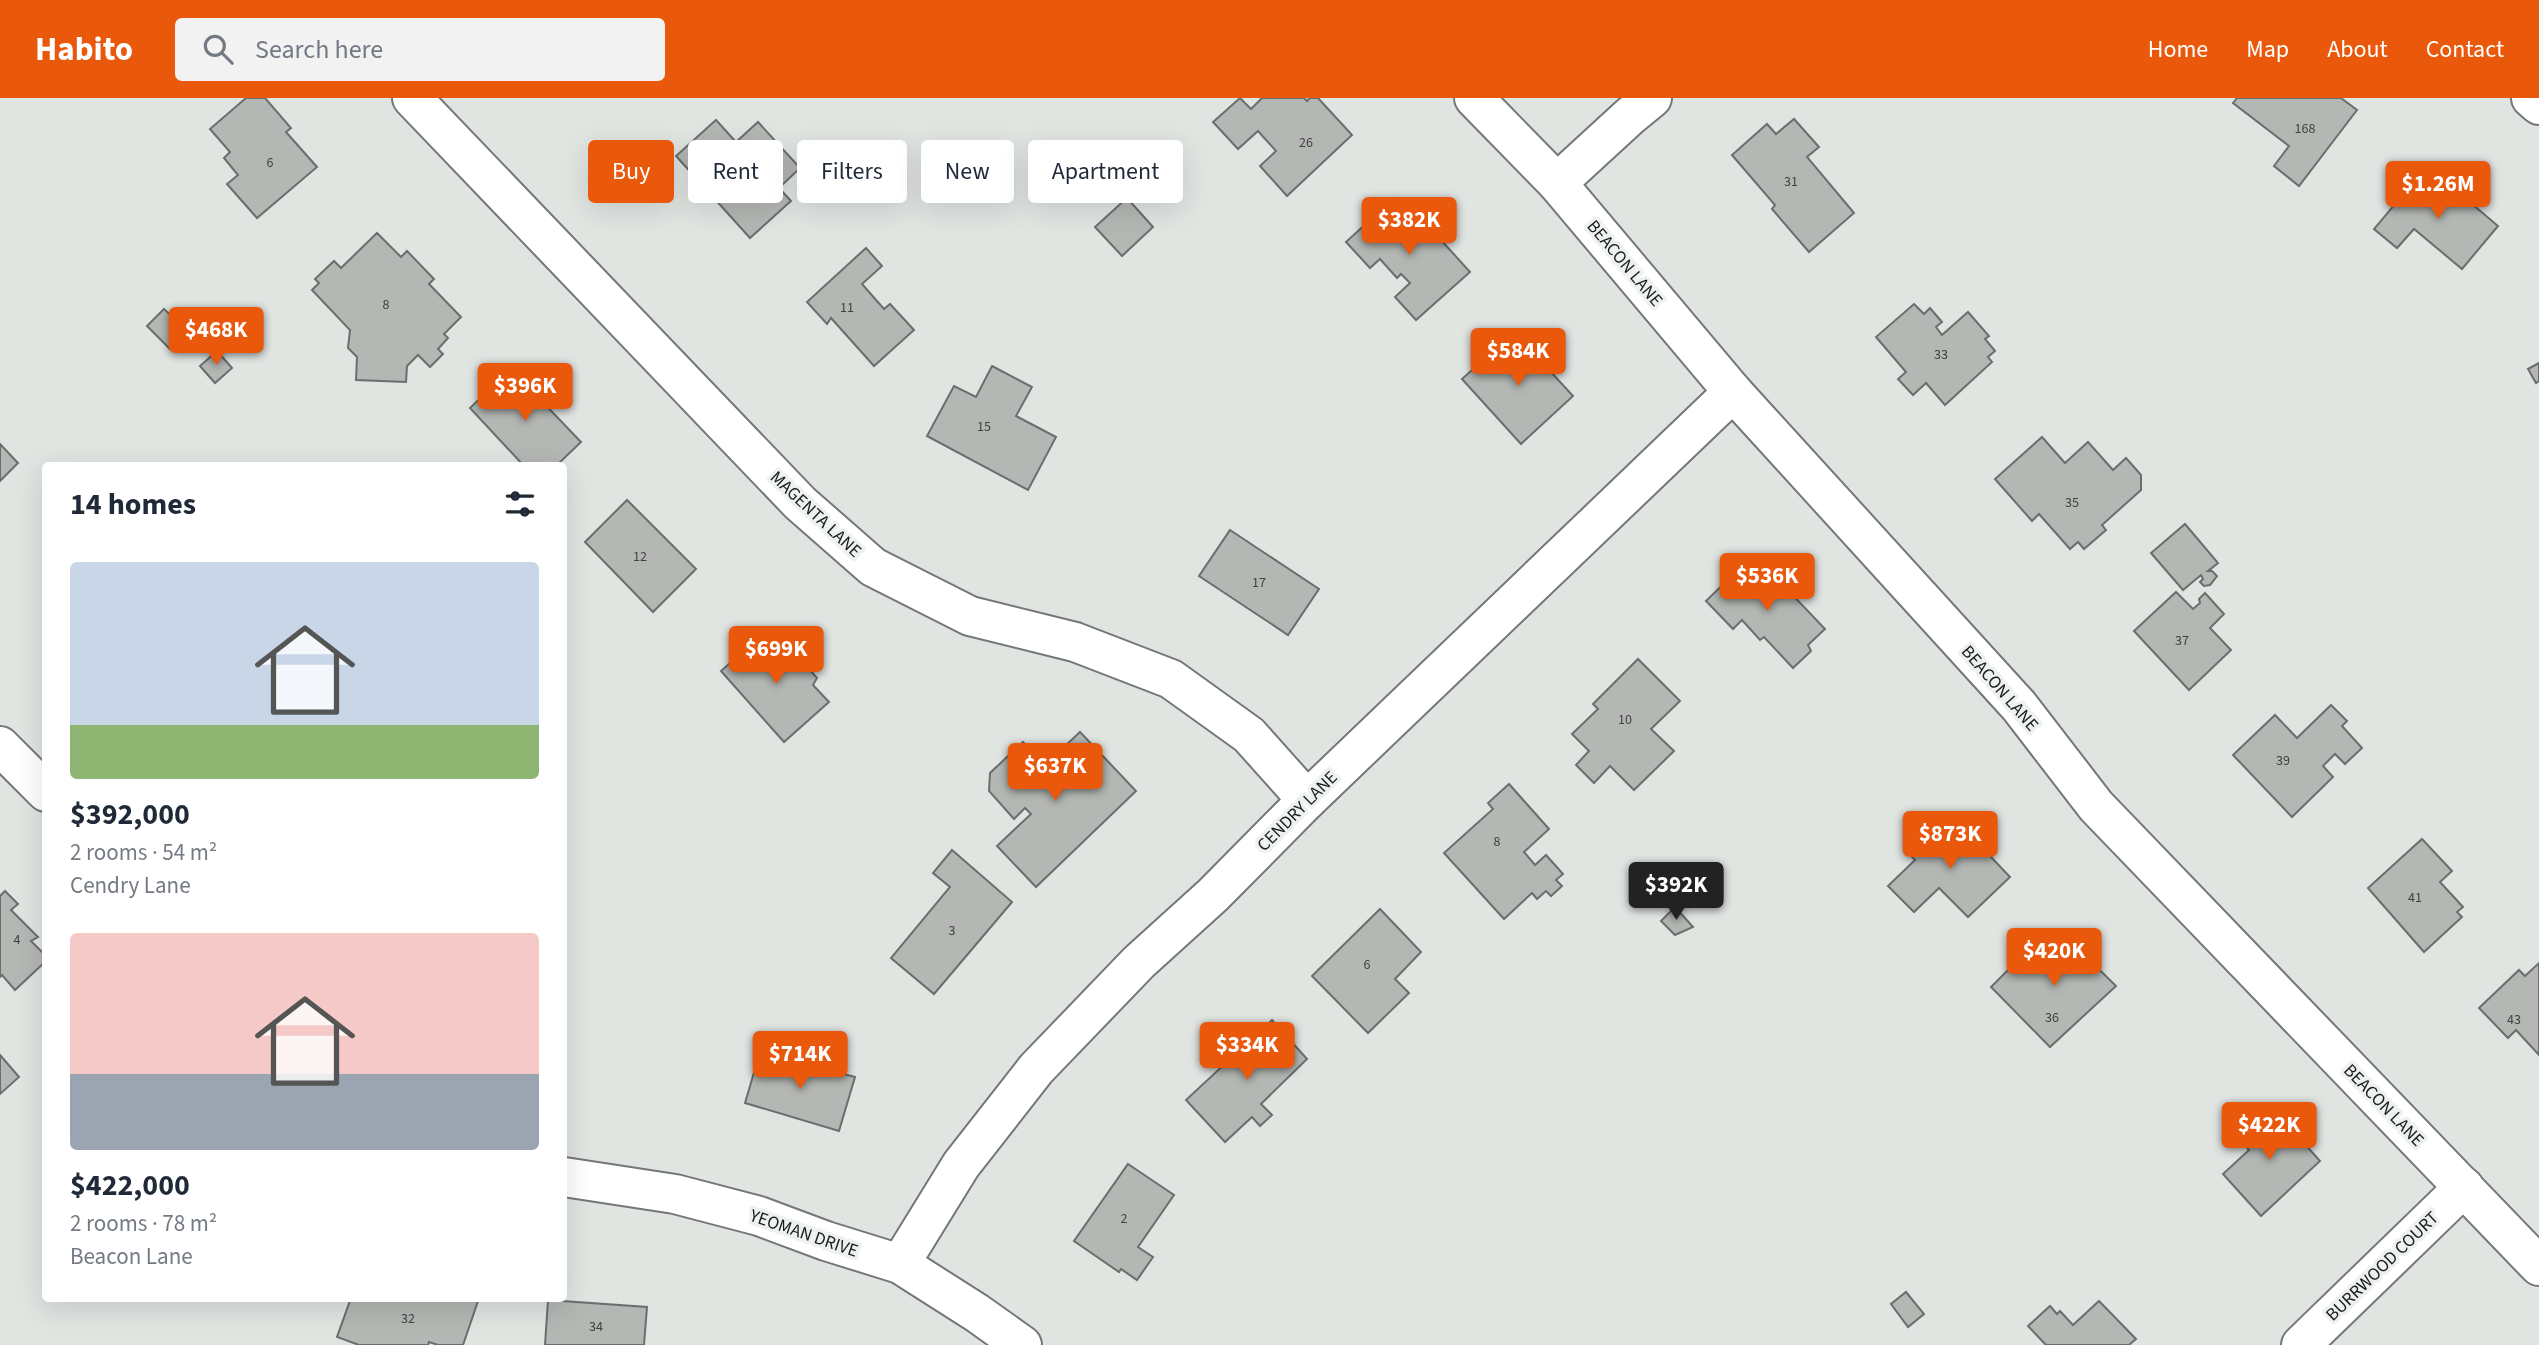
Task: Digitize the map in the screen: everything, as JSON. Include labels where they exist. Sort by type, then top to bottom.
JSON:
[{"type":"street","name":"MAGENTA LANE","points":[[412,98],[800,503],[873,567],[970,616],[1075,642],[1171,679],[1249,735],[1307,800]]},
{"type":"street","name":"BEACON LANE","points":[[1474,98],[1557,183],[1734,392],[2019,706],[2096,806],[2539,1266]]},
{"type":"street","points":[[1557,183],[1653,98]]},
{"type":"street","points":[[2530,98],[2539,105]]},
{"type":"street","name":"CENDRY LANE","points":[[901,1264],[961,1166],[1036,1069],[1139,962],[1213,895],[1307,800],[1734,392]]},
{"type":"street","points":[[2,752],[42,788]]},
{"type":"street","name":"YEOMAN DRIVE","points":[[567,1177],[675,1194],[759,1216],[826,1241],[901,1264],[1022,1345]]},
{"type":"street","name":"BURRWOOD COURT","points":[[2301,1345],[2464,1187]]},
{"type":"building","points":[[246,98],[265,98],[291,128],[286,132],[317,167],[257,218],[227,184],[238,175],[224,158],[230,152],[210,129]]},
{"type":"building","points":[[1240,98],[1251,109],[1262,98],[1304,98],[1307,101],[1310,98],[1318,98],[1352,135],[1287,196],[1260,166],[1276,151],[1258,131],[1238,149],[1213,122]]},
{"type":"building","points":[[2237,98],[2341,98],[2357,110],[2299,186],[2274,166],[2289,146],[2233,103]]},
{"type":"building","points":[[1794,119],[1819,147],[1807,157],[1854,213],[1809,252],[1772,209],[1775,205],[1732,155],[1767,124],[1776,134]]},
{"type":"building","points":[[716,120],[734,140],[694,140]]},
{"type":"building","points":[[758,122],[774,140],[738,140]]},
{"type":"building","points":[[688,145],[688,169],[676,156]]},
{"type":"building","points":[[783,149],[797,165],[797,171],[783,184]]},
{"type":"building","points":[[2422,172],[2446,192],[2451,186],[2498,226],[2462,269],[2414,229],[2397,248],[2374,229]]},
{"type":"building","points":[[783,192],[791,201],[750,238],[718,203],[783,203]]},
{"type":"building","points":[[1394,198],[1426,234],[1431,229],[1470,272],[1416,320],[1395,297],[1410,283],[1401,274],[1397,278],[1380,259],[1370,268],[1346,242]]},
{"type":"building","points":[[1121,203],[1131,203],[1153,227],[1122,256],[1095,227]]},
{"type":"building","points":[[377,233],[401,257],[407,251],[434,279],[429,284],[461,317],[444,334],[448,338],[438,349],[443,354],[430,367],[418,355],[407,366],[406,382],[356,380],[357,357],[348,348],[350,330],[312,290],[319,283],[315,279],[334,261],[341,268]]},
{"type":"building","points":[[866,248],[882,266],[862,284],[884,309],[890,304],[914,330],[874,366],[831,318],[827,324],[807,302]]},
{"type":"building","points":[[1914,304],[1924,314],[1930,308],[1942,322],[1936,327],[1942,335],[1968,312],[1989,336],[1985,339],[1995,351],[1988,357],[1992,362],[1945,405],[1926,383],[1913,395],[1898,379],[1906,372],[1876,337]]},
{"type":"building","points":[[164,309],[188,332],[170,349],[147,326]]},
{"type":"building","points":[[1514,332],[1573,396],[1521,444],[1462,379]]},
{"type":"building","points":[[217,351],[232,368],[215,383],[200,366]]},
{"type":"building","points":[[2539,363],[2539,381],[2536,383],[2528,369]]},
{"type":"building","points":[[992,366],[1032,387],[1016,416],[1056,437],[1028,490],[927,436],[954,386],[976,397]]},
{"type":"building","points":[[511,369],[581,442],[560,462],[520,462],[470,408]]},
{"type":"building","points":[[2042,437],[2065,463],[2088,442],[2113,470],[2126,458],[2141,475],[2141,490],[2102,525],[2106,530],[2084,549],[2078,542],[2070,549],[2039,514],[2032,521],[1995,479]]},
{"type":"building","points":[[0,444],[18,463],[0,481]]},
{"type":"building","points":[[627,500],[696,569],[653,612],[585,542]]},
{"type":"building","points":[[2185,524],[2218,563],[2208,571],[2217,576],[2210,585],[2204,586],[2200,582],[2203,579],[2201,575],[2183,590],[2151,553]]},
{"type":"building","points":[[1230,530],[1319,589],[1288,635],[1199,576]]},
{"type":"building","points":[[1749,559],[1781,592],[1786,588],[1825,629],[1808,645],[1811,651],[1793,668],[1764,637],[1760,640],[1742,620],[1733,629],[1706,601]]},
{"type":"building","points":[[2176,592],[2193,609],[2205,593],[2224,614],[2210,628],[2231,650],[2189,690],[2134,631]]},
{"type":"building","points":[[764,633],[786,658],[794,652],[817,678],[813,685],[829,702],[784,742],[721,671]]},
{"type":"building","points":[[1638,659],[1680,701],[1651,729],[1674,751],[1634,790],[1610,766],[1594,783],[1576,765],[1589,751],[1572,734],[1598,709],[1593,704]]},
{"type":"building","points":[[2331,705],[2347,721],[2342,726],[2362,748],[2345,764],[2335,754],[2323,766],[2333,777],[2292,817],[2233,755],[2275,715],[2297,738]]},
{"type":"building","points":[[1080,732],[1136,791],[1036,887],[997,846],[1031,814],[1025,808],[1014,819],[989,791],[990,773],[1023,742],[1045,765]]},
{"type":"building","points":[[1509,784],[1549,829],[1524,852],[1535,865],[1546,855],[1563,874],[1556,880],[1562,886],[1551,896],[1546,891],[1537,899],[1532,893],[1504,919],[1444,853],[1493,809],[1488,803]]},
{"type":"building","points":[[1952,816],[2010,877],[1968,917],[1939,888],[1914,912],[1888,886],[1915,860],[1911,856]]},
{"type":"building","points":[[2422,839],[2452,871],[2440,882],[2463,907],[2457,912],[2462,917],[2424,952],[2368,888]]},
{"type":"building","points":[[952,850],[1012,902],[934,994],[891,958],[950,887],[933,873]]},
{"type":"building","points":[[5,891],[18,904],[11,910],[38,937],[31,941],[42,952],[42,965],[15,990],[2,975],[0,977],[0,896]]},
{"type":"building","points":[[1675,907],[1693,927],[1675,935],[1661,921]]},
{"type":"building","points":[[1380,909],[1421,952],[1395,979],[1409,993],[1368,1033],[1312,976]]},
{"type":"building","points":[[2059,930],[2116,986],[2050,1047],[1991,987],[2020,958],[2025,964]]},
{"type":"building","points":[[2539,963],[2539,1055],[2516,1030],[2508,1038],[2479,1008],[2519,970],[2525,976]]},
{"type":"building","points":[[1272,1020],[1307,1059],[1261,1104],[1272,1115],[1260,1126],[1252,1117],[1225,1142],[1186,1100]]},
{"type":"building","points":[[760,1052],[855,1077],[839,1131],[745,1103]]},
{"type":"building","points":[[0,1055],[19,1077],[0,1094]]},
{"type":"building","points":[[2259,1108],[2276,1126],[2283,1120],[2320,1161],[2261,1216],[2223,1174],[2249,1150],[2233,1133]]},
{"type":"building","points":[[1128,1164],[1174,1195],[1138,1247],[1153,1257],[1137,1280],[1121,1269],[1119,1272],[1074,1241]]},
{"type":"building","points":[[1906,1292],[1924,1314],[1908,1327],[1891,1304]]},
{"type":"building","points":[[2099,1301],[2136,1339],[2129,1345],[2046,1345],[2028,1326],[2050,1306],[2057,1314],[2060,1311],[2073,1325]]},
{"type":"building","points":[[350,1302],[478,1302],[463,1345],[438,1345],[429,1342],[428,1345],[359,1345],[337,1337]]},
{"type":"building","points":[[548,1302],[647,1307],[644,1345],[545,1345]]}]
